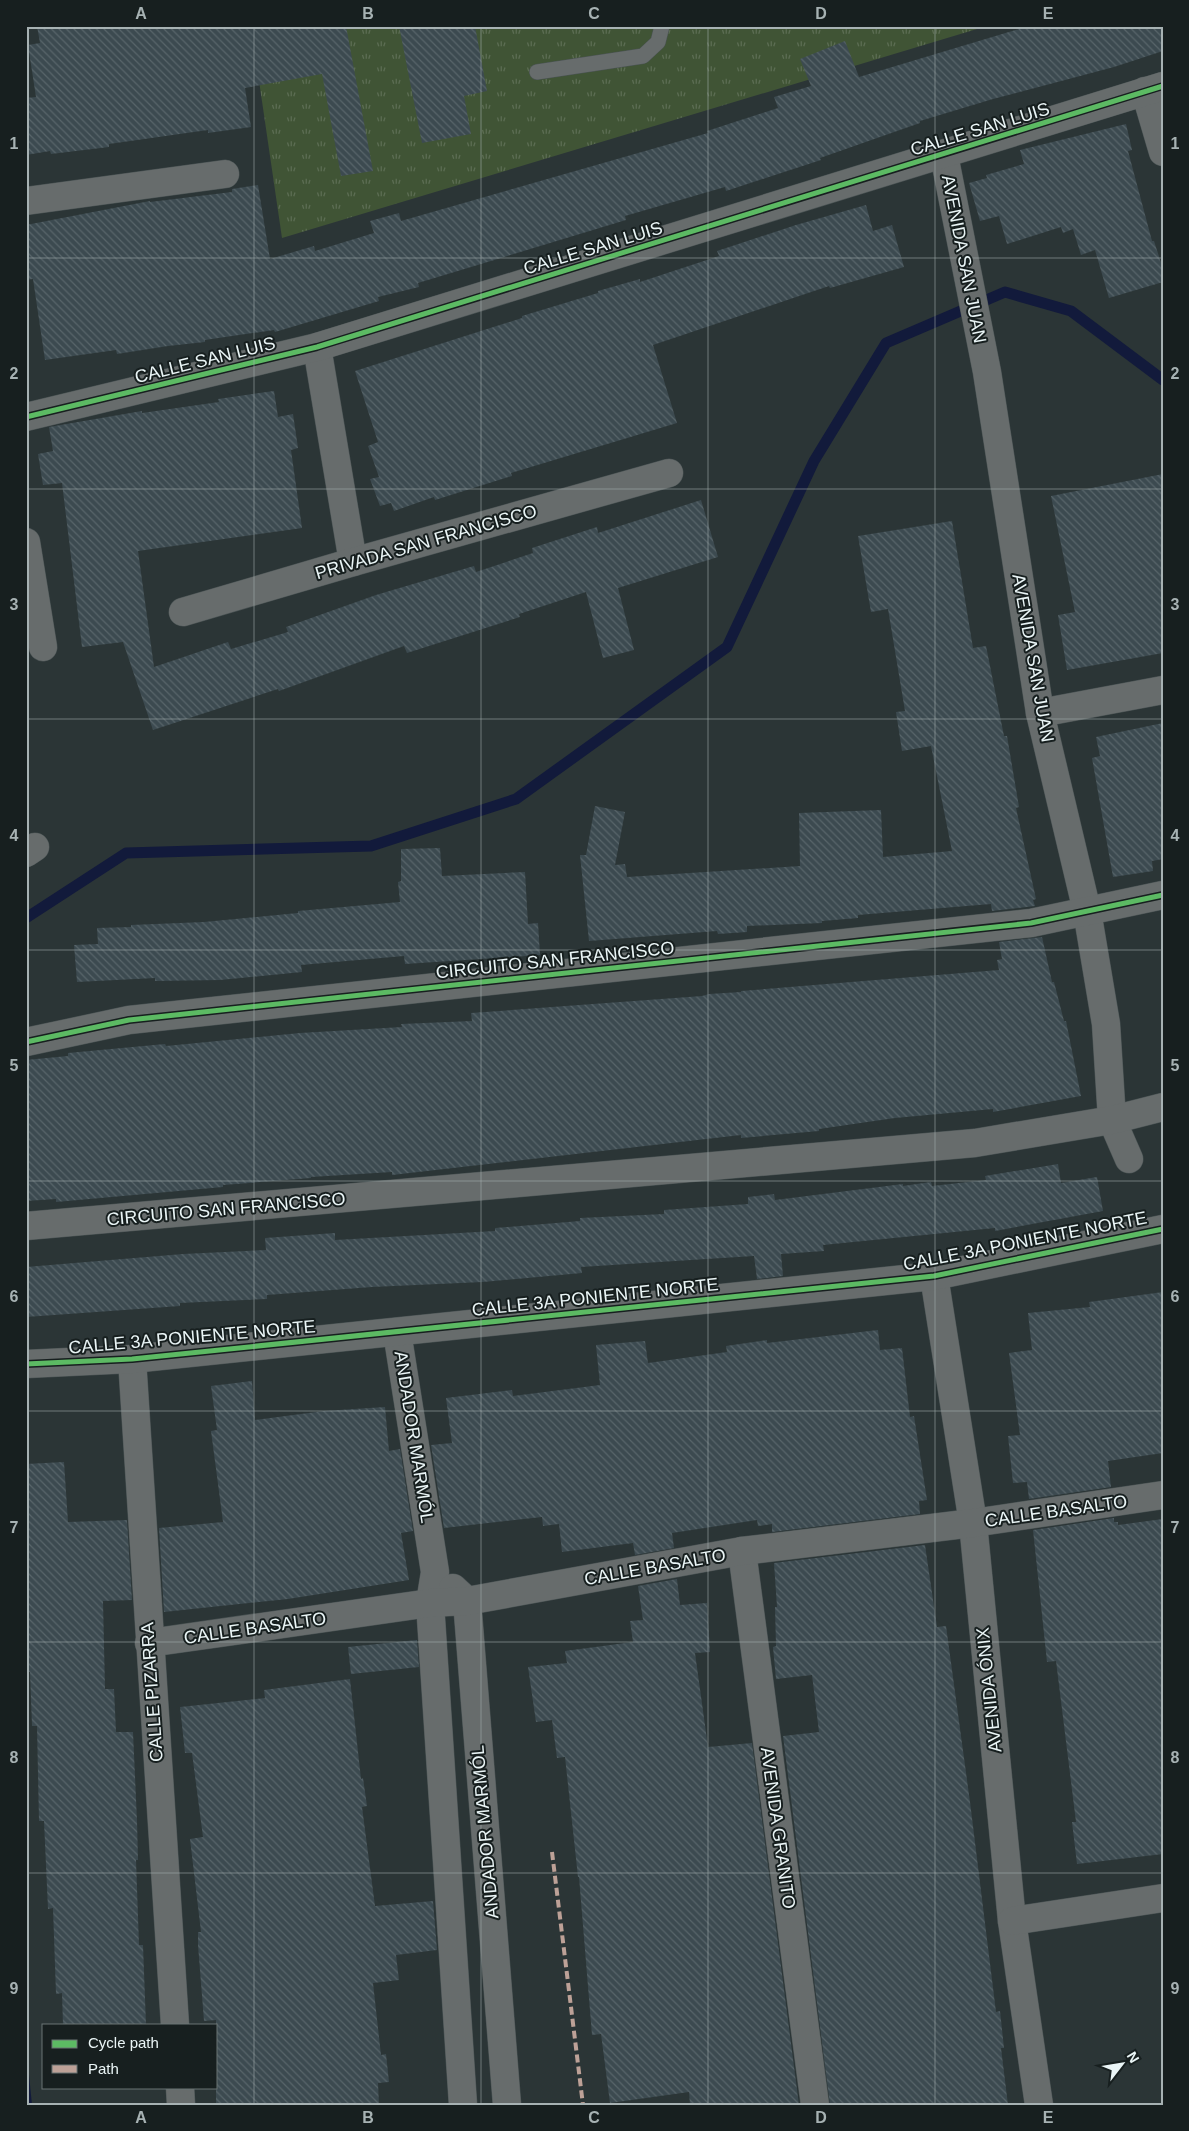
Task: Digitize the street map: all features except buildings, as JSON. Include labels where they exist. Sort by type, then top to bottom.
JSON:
[{"type":"street","points":[[1154,89],[1163,152]]},
{"type":"street","name":"CALLE SAN LUIS","points":[[26,417],[317,347],[1154,89]]},
{"type":"street","name":"AVENIDA SAN JUAN","points":[[944,155],[987,372],[1040,713],[1087,911],[1106,1024],[1112,1120],[1129,1159]]},
{"type":"street","points":[[26,200],[224,174]]},
{"type":"street","points":[[317,347],[353,562]]},
{"type":"street","name":"PRIVADA SAN FRANCISCO","points":[[183,612],[353,562],[669,474]]},
{"type":"street","points":[[26,542],[44,647]]},
{"type":"street","points":[[1040,713],[1163,690]]},
{"type":"street","name":"CIRCUITO SAN FRANCISCO","points":[[26,1042],[129,1020],[1031,923],[1163,895]]},
{"type":"street","name":"CIRCUITO SAN FRANCISCO","points":[[26,1226],[975,1143],[1112,1120],[1163,1106]]},
{"type":"street","name":"CALLE 3A PONIENTE NORTE","points":[[26,1364],[132,1359],[934,1276],[1163,1229]]},
{"type":"street","name":"AVENIDA ÓNIX","points":[[934,1276],[973,1523],[1012,1921],[1039,2105]]},
{"type":"street","name":"ANDADOR MARMÓL","points":[[397,1332],[435,1572],[430,1603],[464,2105]]},
{"type":"street","name":"CALLE PIZARRA","points":[[132,1359],[175,2024]]},
{"type":"street","name":"CALLE BASALTO","points":[[149,1643],[430,1603],[467,1601],[742,1551],[973,1523],[1163,1495]]},
{"type":"street","name":"AVENIDA GRANITO","points":[[742,1551],[815,2105]]},
{"type":"street","points":[[435,1572],[467,1601]]},
{"type":"street","name":"ANDADOR MARMÓL","points":[[467,1601],[507,2105]]},
{"type":"street","points":[[1012,1921],[1163,1898]]},
{"type":"street","points":[[180,2088],[181,2105]]},
{"type":"lane","points":[[537,72],[643,56],[658,42],[662,26]]},
{"type":"green space","points":[[251,26],[987,26],[282,238]]},
{"type":"water","points":[[26,2045],[32,2105],[26,2105]]},
{"type":"waterway","points":[[26,918],[126,853],[371,846],[516,799],[727,647],[814,461],[886,343],[1005,292],[1071,311],[1163,380]]},
{"type":"marked path","points":[[552,1852],[583,2105]]},
{"type":"cycle path","points":[[26,417],[317,347],[1163,86]]},
{"type":"cycle path","points":[[26,1042],[129,1020],[1031,923],[1163,895]]},
{"type":"cycle path","points":[[26,1364],[132,1359],[934,1276],[1163,1229]]}]
